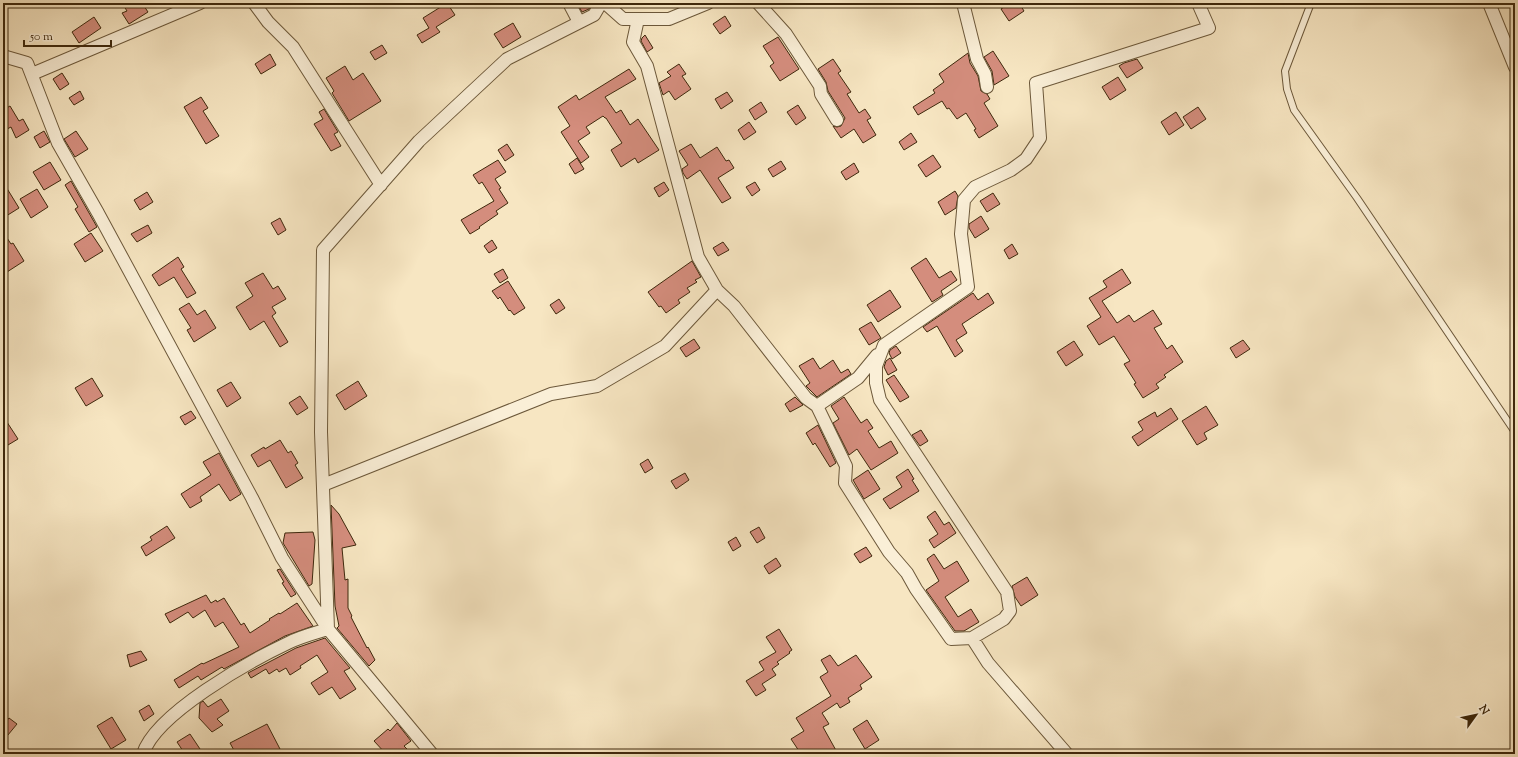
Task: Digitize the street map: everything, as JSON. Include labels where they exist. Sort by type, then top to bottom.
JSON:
[{"type":"street","points":[[32,74],[200,3]]},
{"type":"street","points":[[254,3],[268,22],[293,47],[381,185]]},
{"type":"street","points":[[569,3],[579,22]]},
{"type":"street","points":[[328,629],[321,432],[323,250],[419,142],[508,59],[594,15],[601,3]]},
{"type":"street","points":[[605,3],[622,19],[669,19],[708,3]]},
{"type":"street","points":[[758,3],[786,34],[820,86],[821,94],[837,120]]},
{"type":"street","points":[[963,3],[977,59],[985,74],[987,86]]},
{"type":"street","points":[[638,19],[633,42],[647,66],[698,257],[718,290],[734,306],[806,398],[817,406],[846,466],[845,483],[889,552],[907,573],[916,589],[951,639],[972,638],[1004,619],[1010,611],[1007,592],[880,400],[876,383],[876,366],[881,351],[884,344],[968,287],[961,234],[964,200],[975,187],[1011,170],[1026,159],[1040,138],[1036,83],[1209,28],[1198,3]]},
{"type":"street","points":[[1489,3],[1515,67]]},
{"type":"street","points":[[3,56],[26,63],[32,74],[58,143],[102,220],[248,491],[282,558],[328,629],[432,754]]},
{"type":"street","points":[[323,485],[551,394],[597,386],[665,346],[718,290]]},
{"type":"street","points":[[817,406],[858,378],[881,351]]},
{"type":"street","points":[[143,754],[145,748],[158,728],[196,696],[289,642],[328,629]]},
{"type":"street","points":[[972,638],[988,663],[1067,754]]},
{"type":"lane","points":[[1311,3],[1286,70],[1287,89],[1294,110],[1361,205],[1515,432]]},
{"type":"building","points":[[122,3],[142,3],[148,12],[129,24],[122,13],[127,11]]},
{"type":"building","points":[[447,3],[455,15],[436,27],[440,32],[422,43],[417,35],[429,28],[423,18]]},
{"type":"building","points":[[577,3],[592,3],[589,9],[582,12]]},
{"type":"building","points":[[1010,3],[1019,3],[1024,11],[1009,21],[1001,9]]},
{"type":"building","points":[[725,16],[731,26],[720,34],[713,24]]},
{"type":"building","points":[[94,17],[101,28],[79,43],[72,32]]},
{"type":"building","points":[[513,23],[521,37],[503,48],[494,34]]},
{"type":"building","points":[[645,35],[653,48],[647,52],[641,41]]},
{"type":"building","points":[[778,37],[799,69],[780,81],[770,66],[774,63],[763,46]]},
{"type":"building","points":[[382,45],[387,53],[375,60],[370,52]]},
{"type":"building","points":[[993,51],[1009,76],[994,85],[992,71],[984,57]]},
{"type":"building","points":[[968,53],[970,63],[978,76],[981,91],[987,94],[990,99],[984,103],[998,126],[979,138],[974,130],[976,129],[966,113],[957,119],[949,108],[947,109],[942,101],[918,115],[913,107],[935,93],[933,90],[944,82],[939,74]]},
{"type":"building","points":[[270,54],[276,65],[261,74],[255,64]]},
{"type":"building","points":[[833,59],[841,71],[838,73],[851,92],[847,94],[859,113],[865,109],[871,118],[867,120],[876,135],[863,143],[854,129],[841,138],[833,126],[841,126],[845,118],[828,91],[826,82],[818,69]]},
{"type":"building","points":[[1137,59],[1143,68],[1127,78],[1119,66]]},
{"type":"building","points":[[679,64],[686,74],[682,76],[691,89],[675,100],[669,91],[663,95],[659,83],[671,76],[667,72]]},
{"type":"building","points":[[345,66],[353,80],[363,73],[381,101],[349,121],[332,93],[334,91],[326,78]]},
{"type":"building","points":[[629,69],[636,79],[605,97],[616,113],[621,110],[630,125],[638,119],[659,150],[638,163],[635,158],[621,167],[611,150],[622,143],[606,118],[603,116],[586,127],[590,133],[578,141],[589,157],[581,163],[561,132],[570,126],[558,107],[576,95],[579,100]]},
{"type":"building","points":[[62,73],[69,84],[60,90],[53,79]]},
{"type":"building","points":[[1118,77],[1126,90],[1110,100],[1102,87]]},
{"type":"building","points":[[80,91],[84,99],[74,105],[69,98]]},
{"type":"building","points":[[727,92],[733,101],[721,109],[715,99]]},
{"type":"building","points":[[201,97],[208,108],[203,111],[219,136],[206,144],[184,107]]},
{"type":"building","points":[[761,102],[767,112],[755,120],[749,110]]},
{"type":"building","points":[[798,105],[806,118],[796,125],[787,112]]},
{"type":"building","points":[[10,106],[19,121],[23,119],[29,130],[16,138],[11,127],[3,131],[3,110]]},
{"type":"building","points":[[1198,107],[1206,119],[1191,129],[1183,117]]},
{"type":"building","points":[[324,109],[338,132],[334,134],[341,146],[331,151],[314,124],[323,119],[319,112]]},
{"type":"building","points":[[1176,112],[1184,125],[1169,135],[1161,122]]},
{"type":"building","points":[[749,122],[756,132],[744,140],[738,130]]},
{"type":"building","points":[[44,131],[50,142],[40,148],[34,137]]},
{"type":"building","points":[[76,131],[88,149],[75,157],[64,139]]},
{"type":"building","points":[[911,133],[917,142],[904,150],[899,142]]},
{"type":"building","points":[[507,144],[514,155],[505,161],[498,150]]},
{"type":"building","points":[[691,144],[700,158],[717,147],[726,161],[729,160],[734,168],[718,178],[731,198],[722,203],[700,170],[687,179],[682,169],[688,165],[679,151]]},
{"type":"building","points":[[933,155],[941,167],[926,177],[918,165]]},
{"type":"building","points":[[577,158],[584,169],[575,174],[569,164]]},
{"type":"building","points":[[498,160],[506,172],[495,179],[501,188],[499,189],[508,203],[496,211],[498,214],[470,234],[461,220],[494,201],[482,182],[479,184],[473,175]]},
{"type":"building","points":[[781,161],[786,169],[773,177],[768,169]]},
{"type":"building","points":[[50,162],[61,180],[44,190],[33,172]]},
{"type":"building","points":[[854,163],[859,172],[846,180],[841,172]]},
{"type":"building","points":[[71,181],[97,227],[89,232],[75,209],[78,207],[65,185]]},
{"type":"building","points":[[3,182],[19,208],[3,218]]},
{"type":"building","points":[[664,182],[669,190],[659,197],[654,188]]},
{"type":"building","points":[[755,182],[760,190],[752,196],[746,187]]},
{"type":"building","points":[[37,189],[48,207],[31,218],[20,199]]},
{"type":"building","points":[[955,191],[958,196],[956,208],[945,215],[938,202]]},
{"type":"building","points":[[147,192],[153,202],[140,210],[134,200]]},
{"type":"building","points":[[993,193],[1000,204],[987,212],[980,201]]},
{"type":"building","points":[[981,216],[989,229],[975,238],[969,228],[969,224]]},
{"type":"building","points":[[280,218],[286,230],[278,235],[271,223]]},
{"type":"building","points":[[148,225],[152,233],[137,242],[131,234]]},
{"type":"building","points":[[3,232],[11,244],[13,243],[24,261],[7,272],[3,266]]},
{"type":"building","points":[[91,233],[103,251],[85,262],[74,244]]},
{"type":"building","points":[[492,240],[497,248],[489,253],[484,246]]},
{"type":"building","points":[[723,242],[729,250],[718,256],[713,248]]},
{"type":"building","points":[[1012,244],[1018,254],[1009,259],[1004,250]]},
{"type":"building","points":[[178,257],[184,267],[181,269],[196,293],[187,298],[174,277],[159,286],[152,275]]},
{"type":"building","points":[[926,258],[939,278],[951,271],[957,280],[941,291],[943,295],[932,302],[911,268]]},
{"type":"building","points":[[692,261],[701,277],[695,280],[697,282],[687,288],[690,292],[678,300],[680,303],[666,313],[661,306],[659,307],[648,292]]},
{"type":"building","points":[[503,269],[508,278],[500,283],[494,274]]},
{"type":"building","points":[[1122,269],[1131,283],[1102,301],[1117,323],[1129,315],[1134,322],[1153,310],[1162,324],[1154,328],[1167,349],[1172,345],[1183,362],[1164,375],[1166,377],[1156,384],[1159,388],[1143,398],[1134,384],[1136,383],[1124,364],[1130,361],[1114,336],[1099,345],[1087,326],[1101,317],[1089,298],[1107,287],[1103,281]]},
{"type":"building","points":[[263,273],[273,289],[278,286],[286,299],[272,307],[276,313],[272,316],[288,342],[280,347],[264,321],[250,330],[236,307],[253,296],[245,283]]},
{"type":"building","points":[[508,281],[525,308],[514,315],[510,310],[509,311],[500,297],[498,299],[492,291]]},
{"type":"building","points":[[890,290],[901,307],[878,322],[867,305]]},
{"type":"building","points":[[973,293],[978,300],[988,293],[994,303],[962,324],[967,333],[956,340],[963,351],[955,357],[937,326],[927,332],[923,327]]},
{"type":"building","points":[[559,299],[565,308],[556,314],[550,305]]},
{"type":"building","points":[[189,303],[197,315],[205,310],[216,328],[194,342],[187,330],[191,328],[179,309]]},
{"type":"building","points":[[871,322],[881,338],[869,345],[859,329]]},
{"type":"building","points":[[694,339],[700,348],[686,357],[680,348]]},
{"type":"building","points":[[1243,340],[1250,349],[1236,358],[1230,348]]},
{"type":"building","points":[[1074,341],[1083,355],[1066,366],[1057,352]]},
{"type":"building","points":[[896,346],[901,353],[892,359],[889,353],[890,350]]},
{"type":"building","points":[[813,358],[820,369],[833,360],[841,373],[848,369],[851,374],[817,397],[806,386],[810,383],[799,366]]},
{"type":"building","points":[[890,358],[897,370],[888,375],[884,367],[886,361]]},
{"type":"building","points":[[894,375],[909,397],[900,402],[886,380]]},
{"type":"building","points":[[92,378],[103,396],[86,406],[75,388]]},
{"type":"building","points":[[358,381],[367,396],[345,410],[336,395]]},
{"type":"building","points":[[231,382],[241,398],[227,407],[217,390]]},
{"type":"building","points":[[300,396],[308,408],[297,415],[289,403]]},
{"type":"building","points":[[795,397],[803,405],[790,412],[785,404]]},
{"type":"building","points":[[844,397],[861,423],[867,419],[873,428],[868,431],[879,448],[891,441],[898,453],[871,470],[857,449],[849,455],[833,423],[839,419],[831,406]]},
{"type":"building","points":[[1206,406],[1218,425],[1204,433],[1207,439],[1197,445],[1182,421]]},
{"type":"building","points":[[1171,408],[1178,419],[1138,446],[1132,437],[1143,430],[1138,422],[1155,412],[1157,417]]},
{"type":"building","points":[[191,411],[196,418],[185,425],[180,417]]},
{"type":"building","points":[[3,416],[18,439],[3,448]]},
{"type":"building","points":[[818,425],[836,463],[830,467],[815,443],[813,445],[806,433]]},
{"type":"building","points":[[921,430],[928,441],[920,446],[912,435]]},
{"type":"building","points":[[280,440],[288,453],[291,451],[298,463],[295,465],[303,478],[286,488],[270,460],[258,467],[251,455]]},
{"type":"building","points":[[219,453],[241,494],[230,501],[219,484],[200,497],[202,501],[190,508],[181,494],[211,475],[203,462]]},
{"type":"building","points":[[648,459],[653,468],[645,473],[640,464]]},
{"type":"building","points":[[908,469],[914,479],[912,480],[919,491],[890,509],[883,499],[902,487],[896,477]]},
{"type":"building","points":[[868,470],[880,489],[864,499],[853,480]]},
{"type":"building","points":[[685,473],[689,480],[676,489],[671,481]]},
{"type":"building","points":[[331,505],[339,514],[356,545],[342,548],[345,580],[348,579],[348,608],[367,648],[368,647],[375,660],[369,666],[337,628],[339,626],[335,606]]},
{"type":"building","points":[[935,511],[944,525],[949,522],[956,533],[934,548],[929,540],[938,534],[927,517]]},
{"type":"building","points":[[167,526],[175,538],[146,556],[141,547],[152,540],[150,537]]},
{"type":"building","points":[[759,527],[765,538],[757,543],[750,532]]},
{"type":"building","points":[[313,532],[315,540],[312,584],[309,586],[283,543],[285,533]]},
{"type":"building","points":[[736,537],[741,546],[733,551],[728,542]]},
{"type":"building","points":[[866,547],[872,556],[860,563],[854,554]]},
{"type":"building","points":[[934,554],[944,569],[957,561],[969,581],[945,597],[958,617],[971,609],[979,622],[964,631],[955,631],[926,590],[939,581],[927,559]]},
{"type":"building","points":[[776,558],[781,566],[769,574],[764,566]]},
{"type":"building","points":[[280,569],[296,594],[291,597],[282,583],[284,582],[277,570]]},
{"type":"building","points":[[1027,577],[1038,595],[1021,606],[1015,597],[1012,586]]},
{"type":"building","points":[[206,595],[211,603],[216,600],[217,602],[224,598],[241,625],[244,623],[250,633],[270,620],[269,619],[297,603],[313,626],[285,636],[224,669],[222,667],[201,680],[198,676],[179,688],[174,680],[202,663],[203,664],[239,647],[223,622],[215,627],[205,610],[193,618],[188,612],[170,623],[165,614]]},
{"type":"building","points":[[779,629],[792,650],[777,662],[779,664],[772,669],[776,675],[762,684],[766,690],[756,696],[746,681],[764,670],[759,662],[776,652],[766,637]]},
{"type":"building","points":[[325,638],[350,668],[344,671],[356,689],[340,699],[332,687],[319,695],[311,683],[328,672],[317,655],[300,666],[301,668],[290,675],[286,668],[279,672],[277,669],[269,674],[266,669],[251,678],[248,673],[296,648]]},
{"type":"building","points":[[141,651],[147,660],[130,667],[127,655]]},
{"type":"building","points":[[830,655],[838,666],[856,655],[872,677],[860,685],[862,689],[848,698],[850,702],[840,708],[837,703],[822,713],[829,724],[823,727],[838,754],[801,754],[791,739],[804,731],[796,718],[831,696],[820,677],[828,672],[821,660]]},
{"type":"building","points":[[221,699],[229,711],[217,719],[223,725],[212,732],[199,718],[200,703],[203,701],[208,707]]},
{"type":"building","points":[[149,705],[154,714],[144,721],[139,711]]},
{"type":"building","points":[[112,717],[126,740],[111,749],[97,726]]},
{"type":"building","points":[[9,718],[17,724],[3,741],[3,725]]},
{"type":"building","points":[[867,720],[879,740],[865,749],[853,729]]},
{"type":"building","points":[[397,723],[411,741],[404,746],[412,754],[386,754],[374,741],[388,729],[390,731]]},
{"type":"building","points":[[267,724],[280,749],[270,754],[236,754],[230,743]]},
{"type":"building","points":[[190,734],[200,749],[193,754],[185,754],[177,742]]}]
